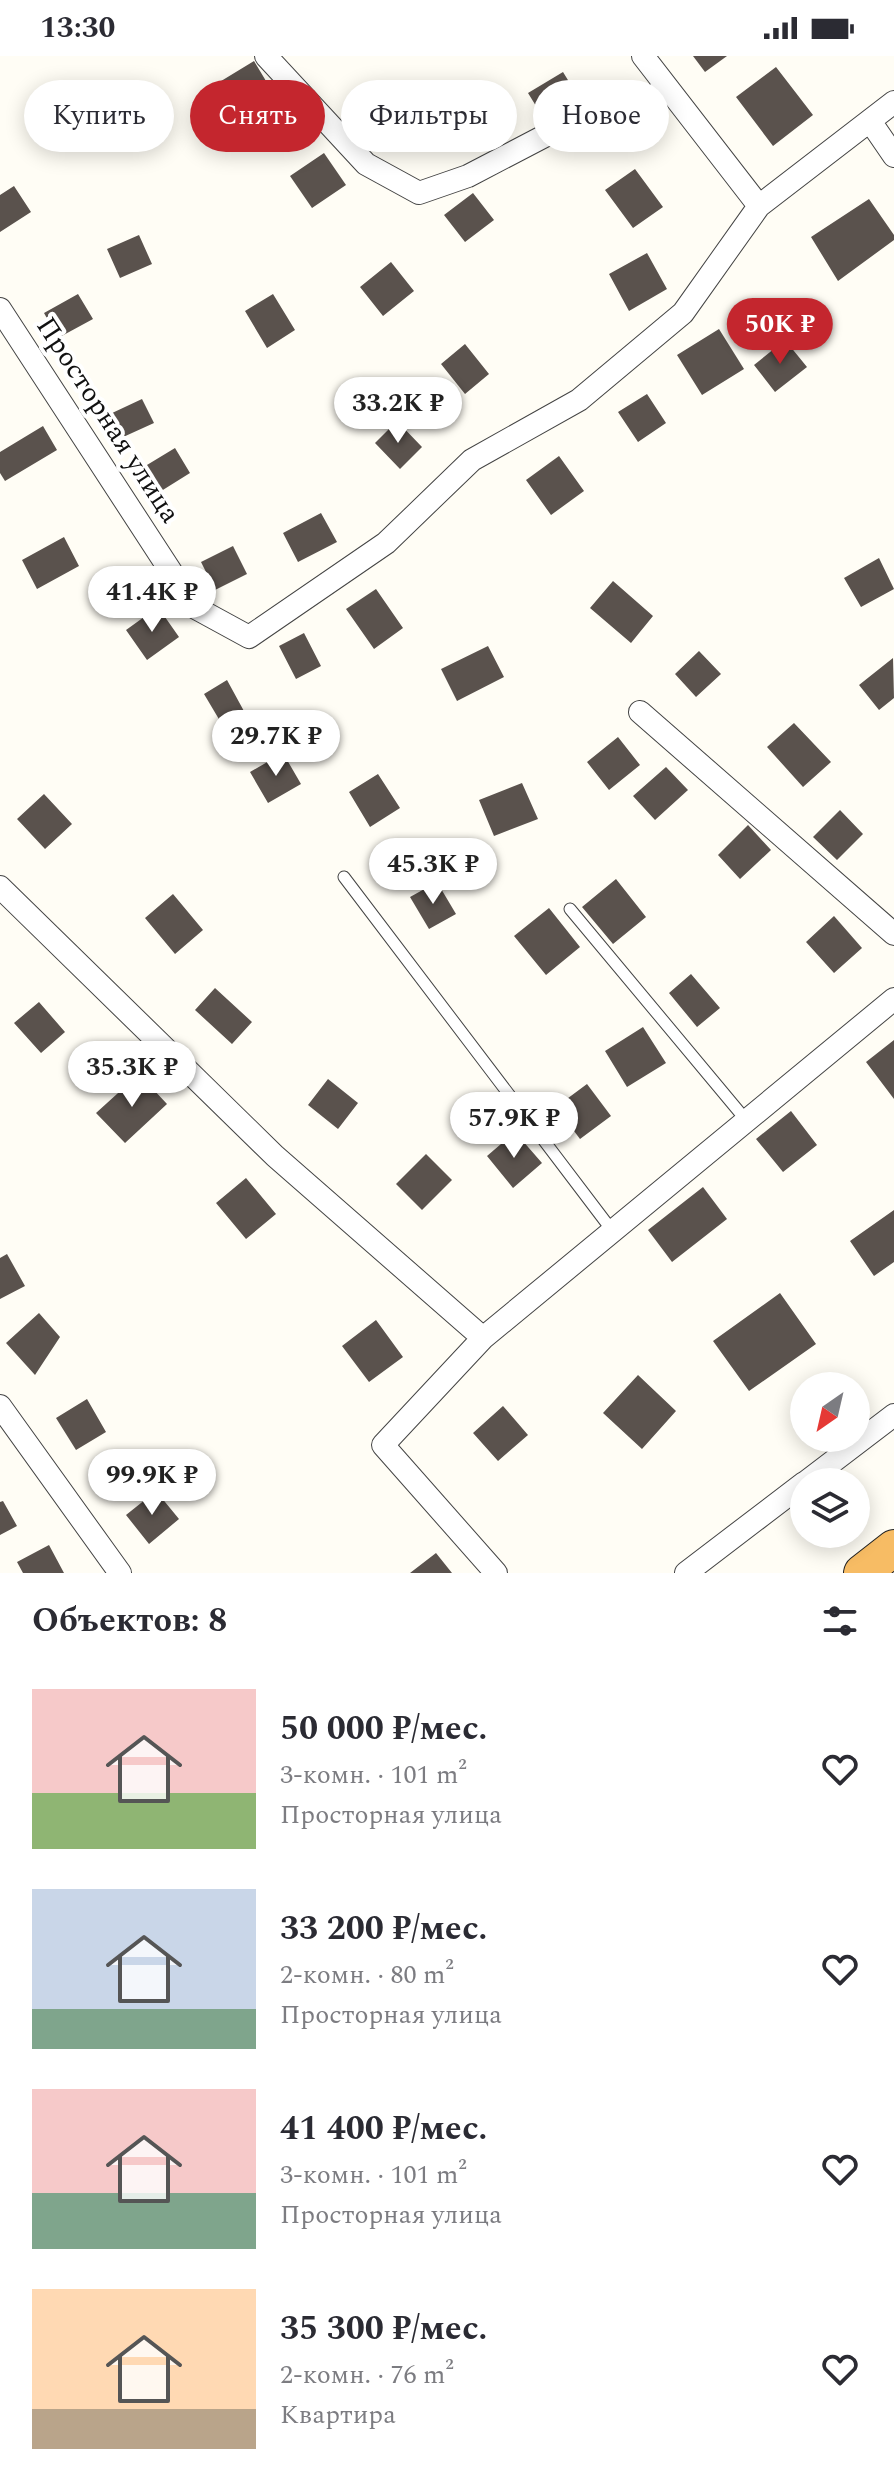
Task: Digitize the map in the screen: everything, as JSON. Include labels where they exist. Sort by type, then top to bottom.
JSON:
[{"type":"highway","points":[[862,1573],[894,1548]]},
{"type":"street","points":[[266,56],[366,164],[419,193],[468,176],[533,142]]},
{"type":"street","points":[[643,56],[659,80]]},
{"type":"street","points":[[669,94],[759,206]]},
{"type":"street","name":"Просторная улица","points":[[0,309],[194,607],[249,637],[386,543],[472,460],[579,400],[683,313],[759,206],[894,102]]},
{"type":"street","points":[[870,121],[894,156]]},
{"type":"street","points":[[640,712],[894,934]]},
{"type":"street","points":[[0,887],[275,1156],[483,1338]]},
{"type":"street","points":[[496,1573],[383,1445],[483,1338],[611,1229],[894,999]]},
{"type":"street","points":[[0,1406],[120,1573]]},
{"type":"street","points":[[825,1468],[894,1415]]},
{"type":"street","points":[[686,1573],[790,1494]]},
{"type":"lane","points":[[344,877],[611,1229]]},
{"type":"lane","points":[[570,909],[746,1120]]},
{"type":"building","points":[[693,56],[727,56],[705,72]]},
{"type":"building","points":[[254,61],[265,80],[223,80]]},
{"type":"building","points":[[776,67],[813,115],[773,146],[736,97]]},
{"type":"building","points":[[563,72],[568,80],[550,80]]},
{"type":"building","points":[[324,153],[346,185],[312,208],[290,176]]},
{"type":"building","points":[[635,169],[663,207],[633,228],[605,190]]},
{"type":"building","points":[[14,186],[31,212],[0,232],[0,195]]},
{"type":"building","points":[[473,193],[494,220],[465,242],[444,215]]},
{"type":"building","points":[[869,199],[894,235],[894,240],[838,281],[811,237]]},
{"type":"building","points":[[139,235],[152,264],[120,278],[107,249]]},
{"type":"building","points":[[647,253],[667,289],[629,311],[609,274]]},
{"type":"building","points":[[391,262],[414,291],[383,316],[360,287]]},
{"type":"building","points":[[78,294],[93,319],[58,338],[44,313]]},
{"type":"building","points":[[273,294],[295,330],[267,348],[245,311]]},
{"type":"building","points":[[719,329],[744,369],[702,395],[677,355]]},
{"type":"building","points":[[785,340],[807,367],[775,392],[754,365]]},
{"type":"building","points":[[465,344],[489,374],[465,394],[441,364]]},
{"type":"building","points":[[647,394],[666,423],[638,442],[618,412]]},
{"type":"building","points":[[142,399],[154,423],[121,438],[110,414]]},
{"type":"building","points":[[397,421],[422,447],[400,469],[375,443]]},
{"type":"building","points":[[43,426],[57,450],[5,481],[0,473],[0,452]]},
{"type":"building","points":[[175,448],[190,473],[158,493],[142,468]]},
{"type":"building","points":[[559,456],[584,491],[551,515],[526,480]]},
{"type":"building","points":[[321,513],[337,542],[298,562],[283,533]]},
{"type":"building","points":[[64,537],[79,566],[37,589],[22,560]]},
{"type":"building","points":[[233,546],[247,574],[215,590],[201,562]]},
{"type":"building","points":[[879,558],[894,589],[861,607],[844,578]]},
{"type":"building","points":[[613,581],[653,616],[631,643],[590,608]]},
{"type":"building","points":[[376,589],[403,628],[374,649],[346,609]]},
{"type":"building","points":[[158,607],[179,637],[147,660],[126,630]]},
{"type":"building","points":[[304,633],[321,666],[296,679],[279,646]]},
{"type":"building","points":[[488,646],[504,677],[457,701],[441,669]]},
{"type":"building","points":[[699,651],[721,674],[696,697],[675,674]]},
{"type":"building","points":[[893,658],[894,698],[879,710],[859,685]]},
{"type":"building","points":[[227,680],[245,713],[223,726],[204,694]]},
{"type":"building","points":[[794,723],[831,762],[803,787],[767,747]]},
{"type":"building","points":[[618,737],[640,765],[609,790],[587,762]]},
{"type":"building","points":[[283,753],[301,784],[268,803],[250,772]]},
{"type":"building","points":[[666,767],[688,790],[655,820],[633,796]]},
{"type":"building","points":[[378,774],[400,808],[370,827],[349,792]]},
{"type":"building","points":[[522,783],[538,819],[494,836],[479,800]]},
{"type":"building","points":[[44,794],[72,824],[45,849],[17,819]]},
{"type":"building","points":[[840,810],[863,834],[837,860],[813,837]]},
{"type":"building","points":[[748,825],[771,850],[740,879],[718,855]]},
{"type":"building","points":[[616,879],[646,917],[613,944],[582,907]]},
{"type":"building","points":[[437,882],[456,914],[429,929],[410,897]]},
{"type":"building","points":[[173,894],[203,930],[175,954],[145,918]]},
{"type":"building","points":[[549,908],[580,947],[546,975],[514,936]]},
{"type":"building","points":[[834,916],[862,948],[834,973],[806,942]]},
{"type":"building","points":[[691,974],[720,1008],[697,1027],[669,993]]},
{"type":"building","points":[[215,988],[252,1022],[232,1044],[195,1010]]},
{"type":"building","points":[[39,1002],[65,1032],[41,1053],[14,1023]]},
{"type":"building","points":[[643,1027],[666,1063],[627,1087],[605,1051]]},
{"type":"building","points":[[894,1040],[894,1099],[866,1062]]},
{"type":"building","points":[[139,1074],[167,1104],[125,1143],[96,1113]]},
{"type":"building","points":[[328,1079],[358,1103],[338,1129],[308,1105]]},
{"type":"building","points":[[587,1084],[611,1116],[580,1139],[556,1107]]},
{"type":"building","points":[[791,1111],[817,1145],[783,1172],[756,1139]]},
{"type":"building","points":[[515,1132],[542,1163],[513,1188],[487,1156]]},
{"type":"building","points":[[426,1154],[452,1180],[422,1210],[396,1184]]},
{"type":"building","points":[[246,1178],[276,1214],[246,1239],[216,1203]]},
{"type":"building","points":[[703,1187],[727,1219],[672,1262],[648,1230]]},
{"type":"building","points":[[894,1210],[894,1262],[874,1276],[850,1241]]},
{"type":"building","points":[[7,1254],[25,1286],[0,1299],[0,1258]]},
{"type":"building","points":[[780,1293],[816,1344],[749,1391],[713,1341]]},
{"type":"building","points":[[39,1313],[60,1337],[35,1375],[6,1343]]},
{"type":"building","points":[[376,1320],[403,1357],[369,1382],[342,1346]]},
{"type":"building","points":[[638,1375],[676,1411],[642,1449],[603,1413]]},
{"type":"building","points":[[87,1399],[106,1432],[76,1450],[56,1418]]},
{"type":"building","points":[[503,1406],[528,1435],[498,1461],[473,1433]]},
{"type":"building","points":[[156,1491],[179,1519],[149,1544],[126,1515]]},
{"type":"building","points":[[3,1501],[17,1526],[0,1535],[0,1502]]},
{"type":"building","points":[[49,1545],[64,1573],[23,1573],[17,1562]]},
{"type":"building","points":[[436,1553],[452,1573],[410,1573]]}]
